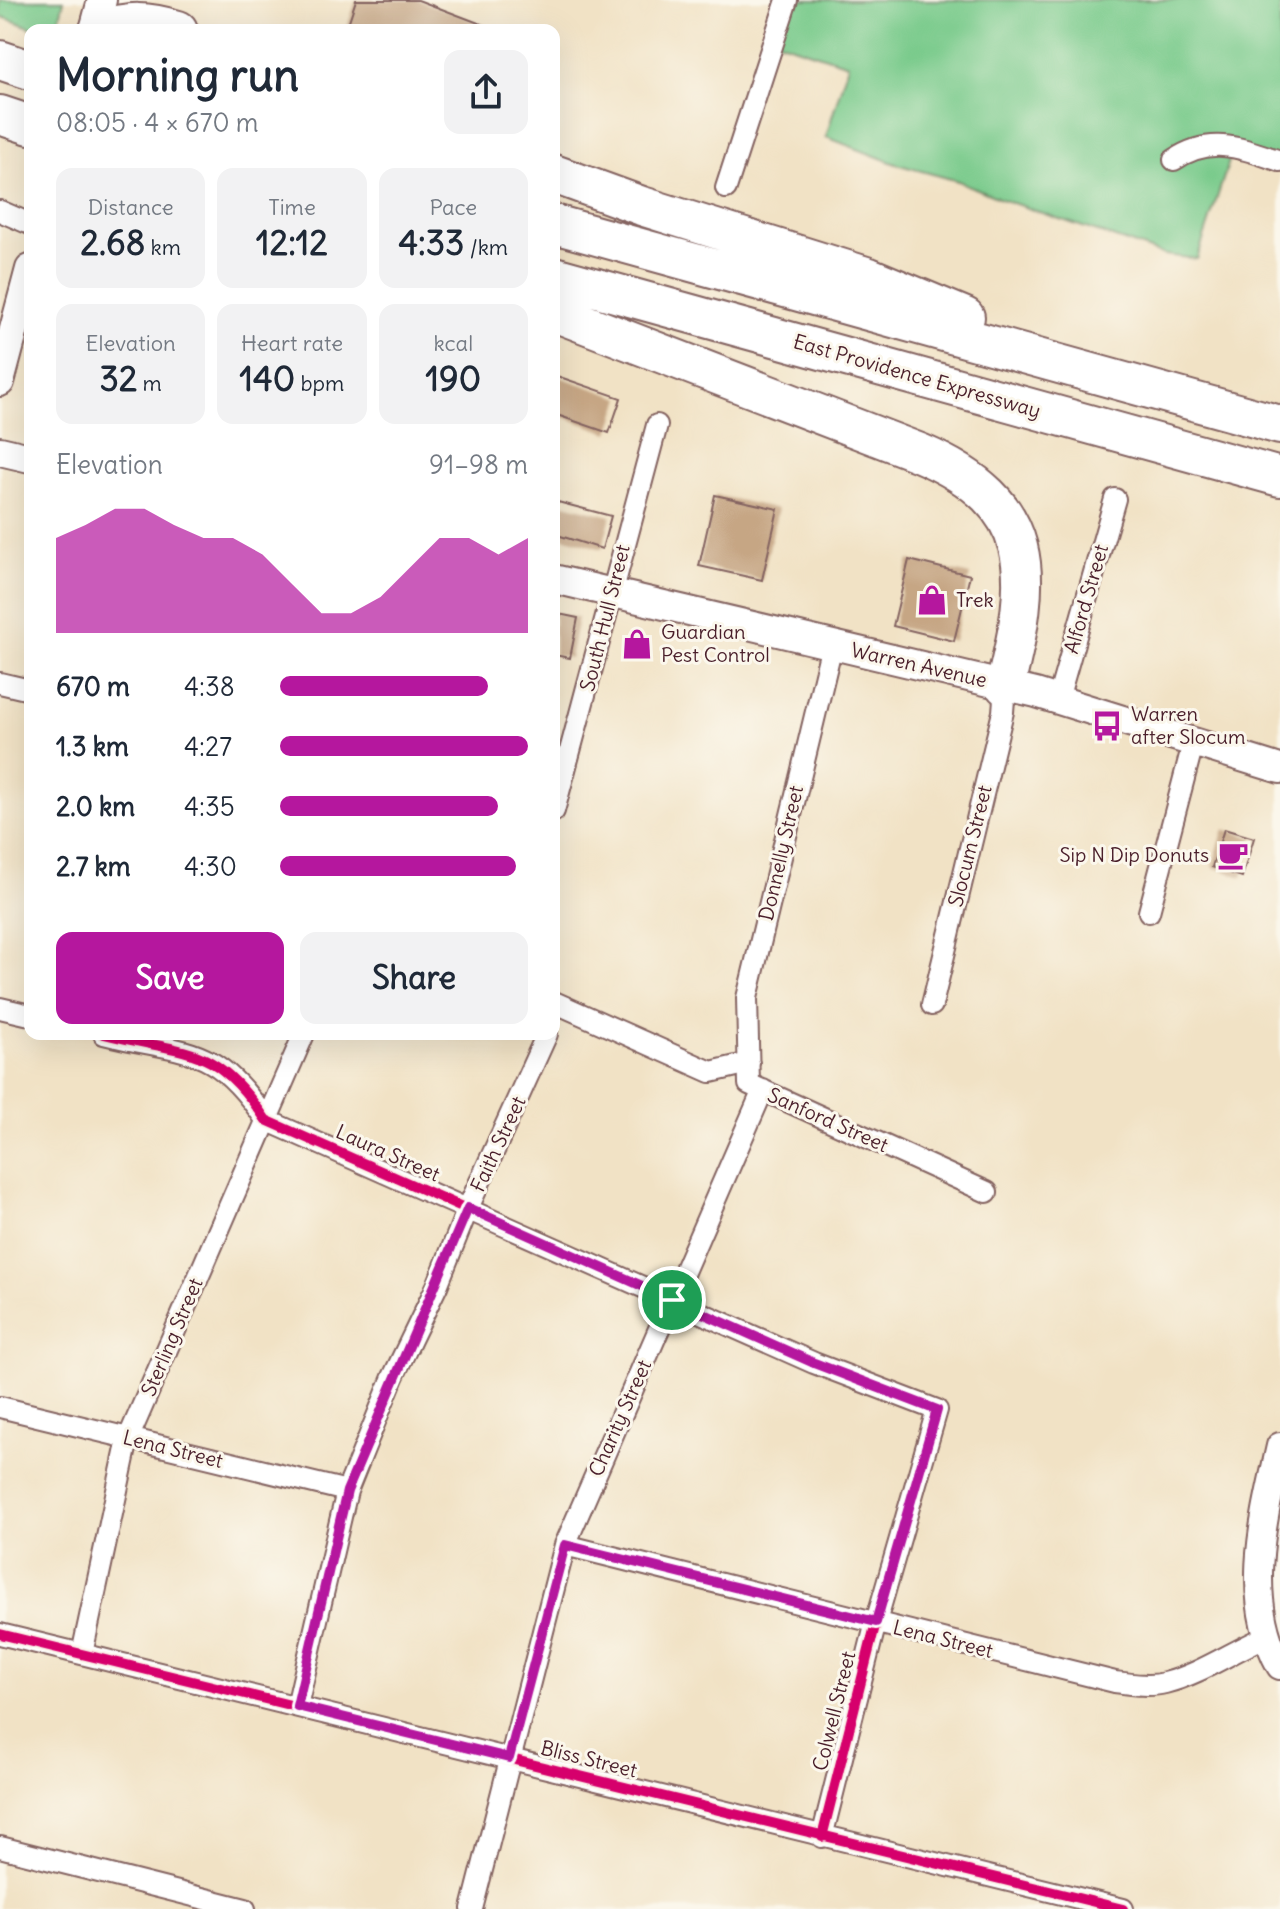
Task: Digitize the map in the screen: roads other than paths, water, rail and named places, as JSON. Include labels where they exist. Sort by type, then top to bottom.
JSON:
[{"type":"highway","points":[[146,0],[176,24]]},
{"type":"highway","points":[[115,24],[128,20],[158,24]]},
{"type":"highway","points":[[560,176],[642,206],[869,277],[1108,378]]},
{"type":"highway","points":[[560,226],[1280,425]]},
{"type":"highway","name":"East Providence Expressway","points":[[560,278],[1280,477]]},
{"type":"highway","points":[[560,314],[920,453],[972,481],[1006,520],[1022,561],[1024,602],[1005,686]]},
{"type":"main road","points":[[97,24],[102,0]]},
{"type":"main road","points":[[0,382],[24,292]]},
{"type":"main road","points":[[0,451],[24,457]]},
{"type":"main road","name":"Warren Avenue","points":[[560,580],[1058,699],[1280,769]]},
{"type":"street","points":[[726,188],[787,0]]},
{"type":"street","points":[[1174,160],[1210,145],[1227,144],[1280,161]]},
{"type":"street","points":[[0,211],[24,221]]},
{"type":"street","name":"South Hull Street","points":[[560,788],[657,425]]},
{"type":"street","name":"Alford Street","points":[[1058,699],[1115,499]]},
{"type":"street","name":"Donnelly Street","points":[[749,1063],[747,998],[832,645]]},
{"type":"street","points":[[0,683],[24,689]]},
{"type":"street","name":"Slocum Street","points":[[932,1005],[1003,712],[1005,686]]},
{"type":"street","points":[[1149,912],[1194,740]]},
{"type":"street","points":[[0,1008],[24,1014]]},
{"type":"street","points":[[560,1010],[711,1072],[749,1063]]},
{"type":"street","name":"Laura Street","points":[[133,1040],[197,1053],[230,1072],[266,1120],[814,1363],[937,1410]]},
{"type":"street","name":"Sterling Street","points":[[82,1654],[128,1439],[301,1040]]},
{"type":"street","name":"Faith Street","points":[[297,1706],[347,1491],[468,1208],[544,1040]]},
{"type":"street","name":"Sanford Street","points":[[749,1063],[749,1084],[987,1192]]},
{"type":"street","name":"Charity Street","points":[[472,1909],[565,1545],[763,1090]]},
{"type":"street","name":"Lena Street","points":[[0,1407],[347,1491]]},
{"type":"street","name":"Colwell Street","points":[[822,1837],[876,1622],[937,1410]]},
{"type":"street","points":[[1280,1446],[1260,1554],[1261,1600],[1268,1636],[1280,1666]]},
{"type":"street","name":"Lena Street","points":[[565,1545],[1092,1677],[1136,1684],[1163,1684],[1197,1672],[1268,1636]]},
{"type":"street","name":"Bliss Street","points":[[0,1634],[1123,1909]]},
{"type":"street","points":[[0,1847],[245,1909]]},
{"type":"place","name":"Trek","points":[[932,600]]},
{"type":"place","name":"Guardian Pest Control","points":[[637,644]]},
{"type":"place","name":"Warren after Slocum","points":[[1107,726]]},
{"type":"place","name":"Sip N Dip Donuts","points":[[1233,855]]}]
